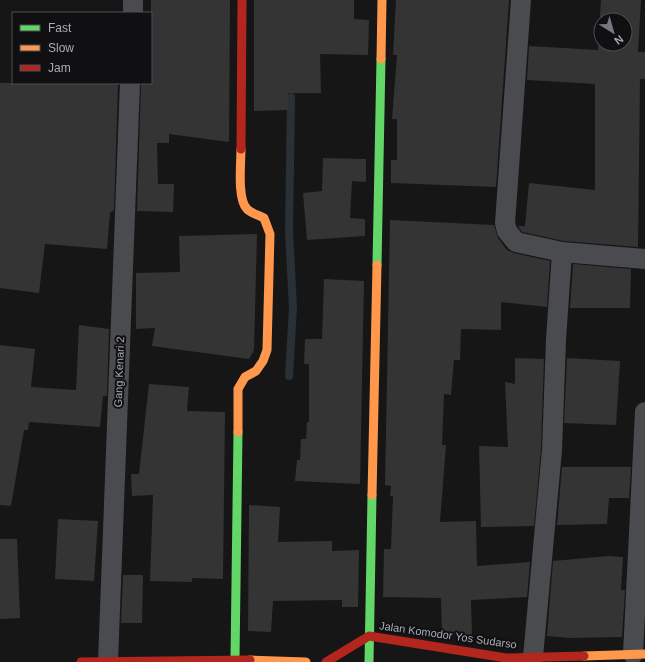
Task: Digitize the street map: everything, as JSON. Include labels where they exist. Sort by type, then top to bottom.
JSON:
[{"type":"street","points":[[133,12],[134,0]]},
{"type":"street","points":[[235,659],[238,389],[245,377],[256,371],[263,361],[267,350],[270,234],[264,218],[246,210],[243,206],[241,193],[242,0]]},
{"type":"street","points":[[370,662],[369,636],[382,0]]},
{"type":"street","points":[[521,0],[505,223],[510,237],[516,242],[562,252],[645,259]]},
{"type":"street","name":"Gang Kenari 2","points":[[108,662],[130,84]]},
{"type":"street","points":[[533,658],[552,450],[556,340],[562,252]]},
{"type":"street","points":[[639,654],[645,412]]},
{"type":"street","name":"Jalan Komodor Yos Sudarso","points":[[326,662],[369,636],[506,660],[639,654]]},
{"type":"street","points":[[81,662],[235,659],[306,662]]},
{"type":"building","points":[[151,0],[230,0],[229,142],[169,134],[169,143],[157,143],[158,184],[174,184],[173,212],[137,211],[141,84],[152,84]]},
{"type":"building","points":[[254,0],[354,0],[354,19],[369,20],[368,55],[320,54],[321,93],[288,93],[288,110],[254,111]]},
{"type":"building","points":[[396,0],[509,0],[496,187],[391,183],[391,160],[397,160],[397,119],[392,119],[397,55],[393,55]]},
{"type":"building","points":[[601,0],[641,0],[638,52],[645,52],[645,79],[640,79],[638,247],[564,241],[522,232],[518,226],[525,226],[529,183],[595,190],[595,84],[527,80],[529,46],[593,50],[593,52],[633,52],[633,12],[600,12]]},
{"type":"building","points":[[0,83],[118,84],[114,210],[110,213],[107,249],[45,244],[39,293],[0,288]]},
{"type":"building","points":[[323,158],[366,159],[366,182],[352,181],[350,218],[365,219],[365,236],[307,240],[303,193],[322,191]]},
{"type":"building","points":[[390,220],[494,225],[498,238],[507,250],[550,261],[547,307],[501,302],[501,330],[461,329],[460,360],[454,360],[451,395],[444,394],[442,445],[446,445],[440,522],[476,521],[477,566],[530,562],[527,597],[471,600],[472,636],[442,635],[441,598],[383,597],[384,549],[391,549],[393,496],[390,496],[391,486],[385,485]]},
{"type":"building","points":[[257,234],[254,350],[249,359],[152,346],[155,328],[136,329],[136,273],[180,272],[179,236]]},
{"type":"building","points":[[573,264],[631,269],[630,308],[570,308]]},
{"type":"building","points":[[324,279],[364,281],[360,484],[295,481],[297,460],[300,460],[301,439],[306,439],[307,422],[309,422],[309,364],[304,364],[305,339],[322,339]]},
{"type":"building","points":[[79,325],[109,329],[107,396],[103,396],[100,427],[29,422],[28,430],[24,430],[11,506],[0,505],[0,345],[35,349],[31,387],[76,390]]},
{"type":"building","points":[[515,358],[544,359],[541,449],[534,526],[481,527],[479,446],[508,447],[505,382],[515,384]]},
{"type":"building","points":[[567,358],[620,361],[616,425],[564,423]]},
{"type":"building","points":[[149,384],[189,387],[187,411],[225,412],[223,579],[192,578],[192,582],[150,581],[153,495],[132,496],[131,474],[139,474]]},
{"type":"building","points":[[562,467],[631,467],[629,498],[609,498],[607,524],[557,525]]},
{"type":"building","points":[[249,505],[280,507],[278,542],[332,541],[332,551],[359,550],[358,607],[342,607],[342,600],[273,601],[271,632],[248,631]]},
{"type":"building","points":[[58,519],[98,521],[94,581],[55,579]]},
{"type":"building","points":[[0,539],[17,539],[20,618],[0,619]]},
{"type":"building","points":[[609,556],[623,557],[621,590],[625,590],[622,637],[570,638],[547,636],[553,561]]},
{"type":"building","points":[[123,575],[143,575],[142,623],[121,623]]},
{"type":"waterway","points":[[289,376],[293,308],[289,232],[291,97]]},
{"type":"traffic: fast","points":[[377,265],[381,59]]},
{"type":"traffic: fast","points":[[235,659],[238,432]]},
{"type":"traffic: fast","points":[[369,662],[372,495]]},
{"type":"traffic: slow","points":[[381,59],[382,0]]},
{"type":"traffic: slow","points":[[238,432],[238,389],[245,377],[256,371],[263,361],[267,350],[270,234],[264,218],[247,209],[244,204],[240,172],[241,149]]},
{"type":"traffic: slow","points":[[372,495],[377,265]]},
{"type":"traffic: slow","points":[[584,656],[645,654]]},
{"type":"traffic: slow","points":[[250,660],[306,662]]},
{"type":"traffic: jam","points":[[241,149],[242,0]]},
{"type":"traffic: jam","points":[[326,662],[369,636],[506,658],[584,656]]},
{"type":"traffic: jam","points":[[81,662],[250,660]]}]
